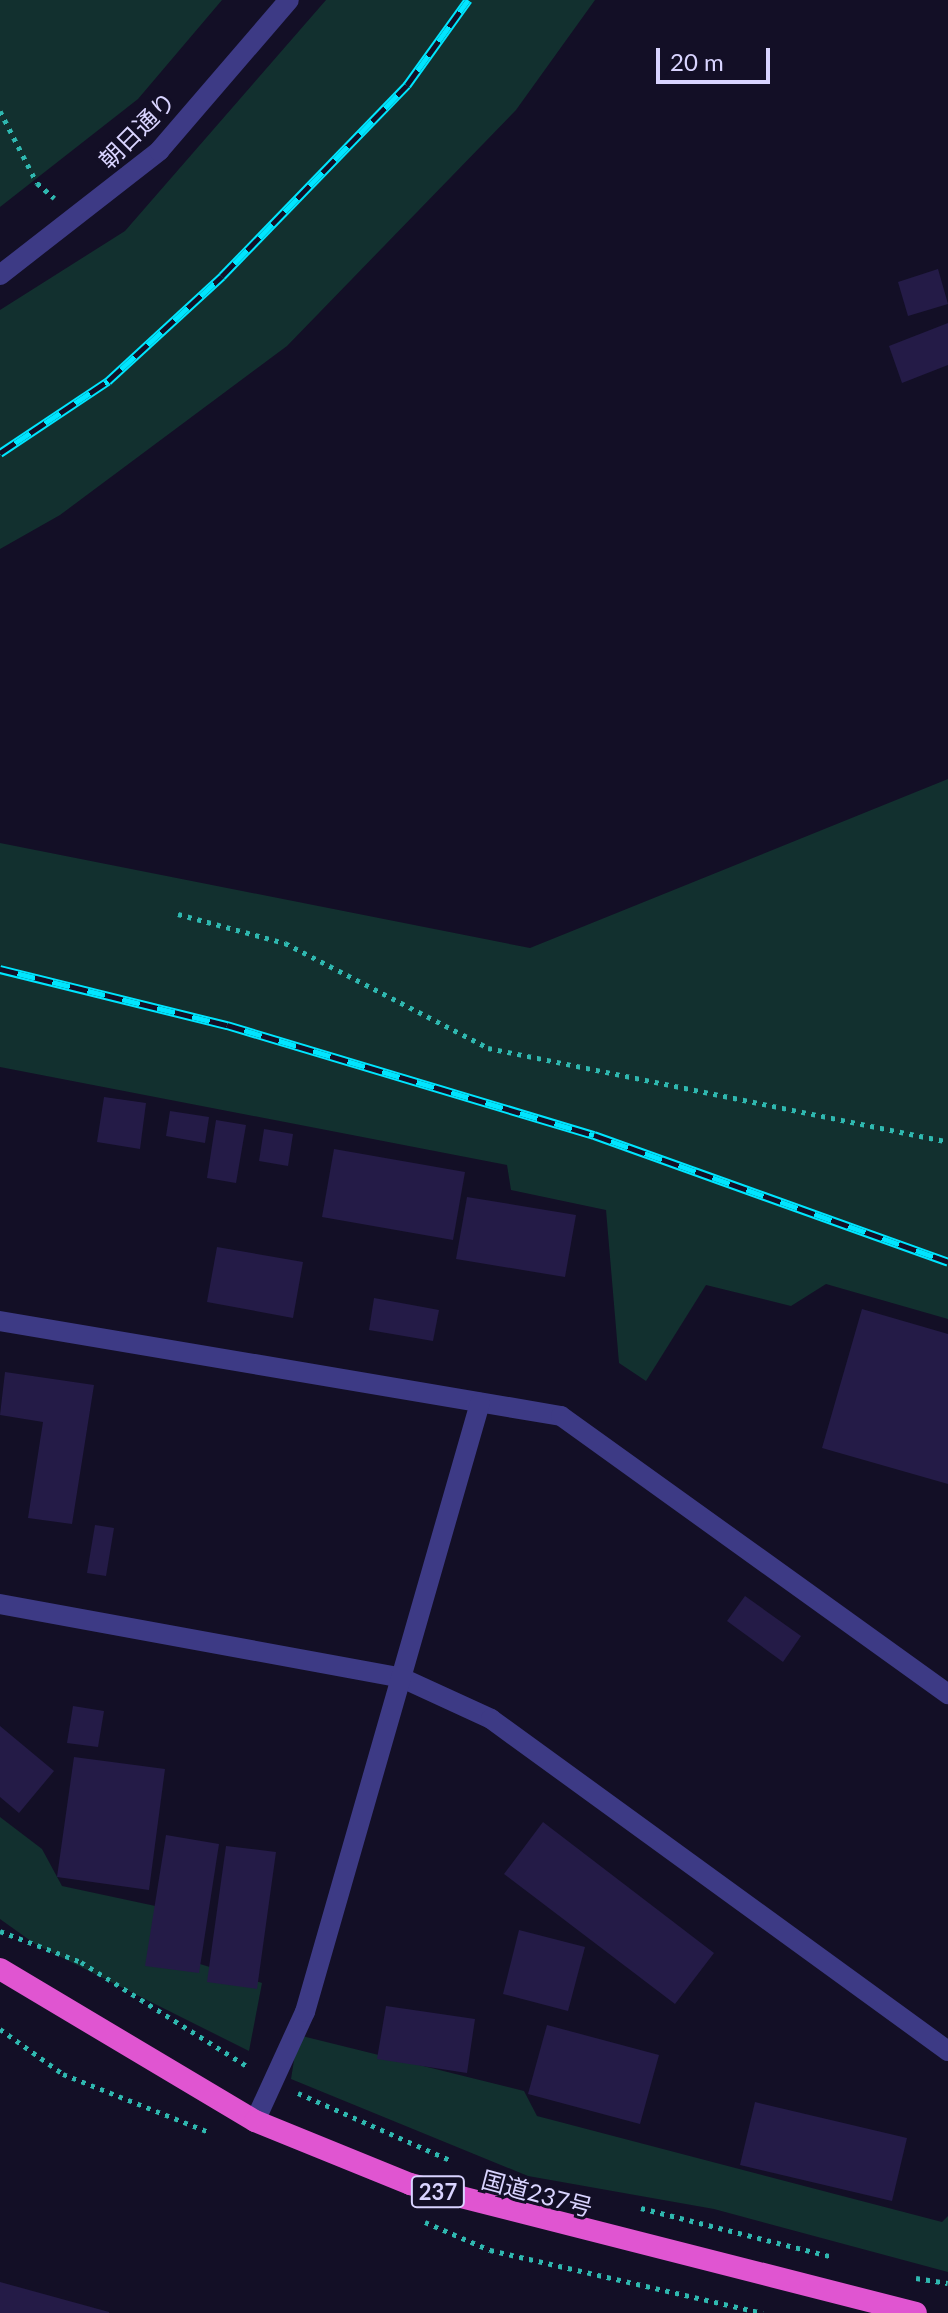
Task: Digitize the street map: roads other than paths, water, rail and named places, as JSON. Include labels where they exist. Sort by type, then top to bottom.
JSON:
[{"type":"highway","name":"国道237号","points":[[0,1969],[255,2121],[410,2184],[536,2221],[916,2313]]},
{"type":"street","name":"朝日通り","points":[[0,275],[78,220],[159,151],[289,0]]},
{"type":"street","points":[[0,1321],[561,1416],[948,1694]]},
{"type":"street","points":[[255,2121],[305,2012],[480,1403]]},
{"type":"street","points":[[0,1604],[402,1678],[491,1719],[948,2051]]},
{"type":"railway","points":[[0,453],[108,381],[222,276],[407,85],[468,0]]},
{"type":"railway","points":[[0,969],[227,1025],[594,1135],[948,1262]]}]
